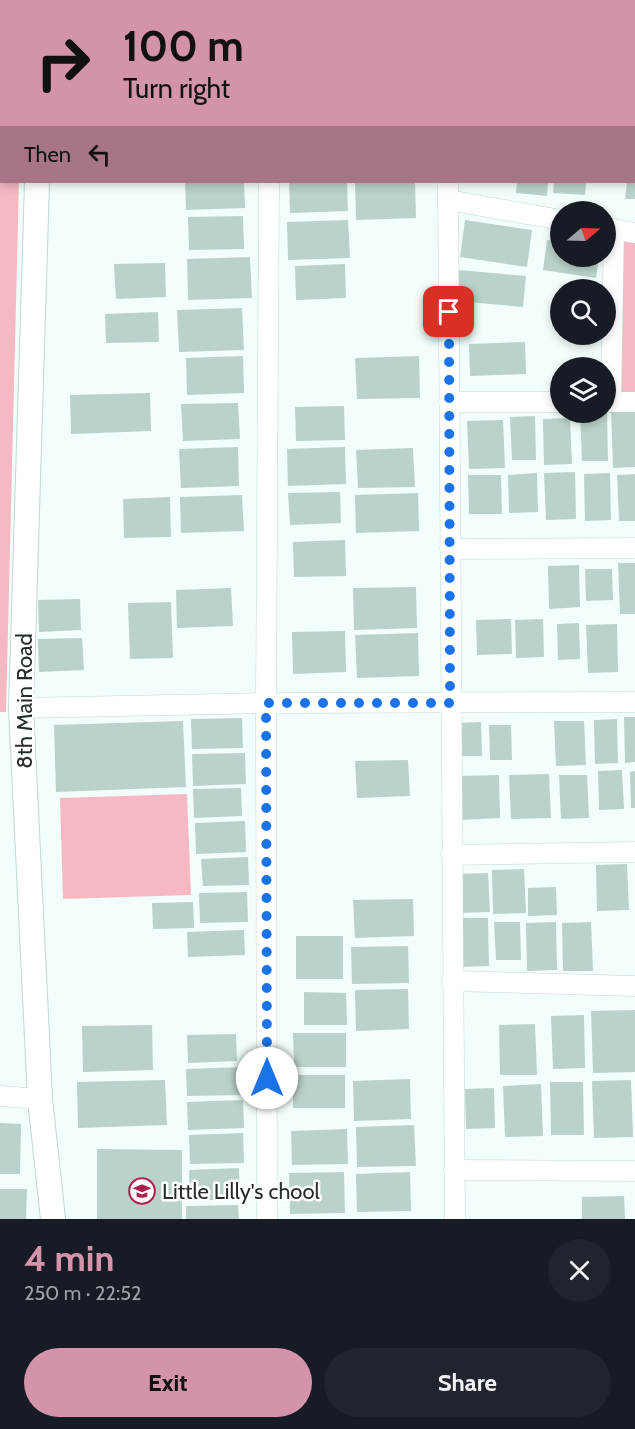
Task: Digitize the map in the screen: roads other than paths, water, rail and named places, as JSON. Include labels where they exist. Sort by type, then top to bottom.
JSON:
[{"type":"street","name":"8th Main Road","points":[[37,183],[21,708],[40,1099],[53,1219]]},
{"type":"street","points":[[267,1219],[266,703],[269,183]]},
{"type":"street","points":[[454,1219],[448,191],[550,217]]},
{"type":"street","points":[[616,230],[635,233]]},
{"type":"street","points":[[609,357],[610,267]]},
{"type":"street","points":[[449,402],[550,402]]},
{"type":"street","points":[[616,402],[635,402]]},
{"type":"street","points":[[450,549],[635,548]]},
{"type":"street","points":[[21,708],[266,703],[635,702]]},
{"type":"street","points":[[451,855],[635,852]]},
{"type":"street","points":[[452,981],[635,986]]},
{"type":"street","points":[[0,1096],[40,1099]]},
{"type":"street","points":[[454,1170],[635,1171]]},
{"type":"place","name":"Little Lilly's chool","points":[[142,1191]]}]
